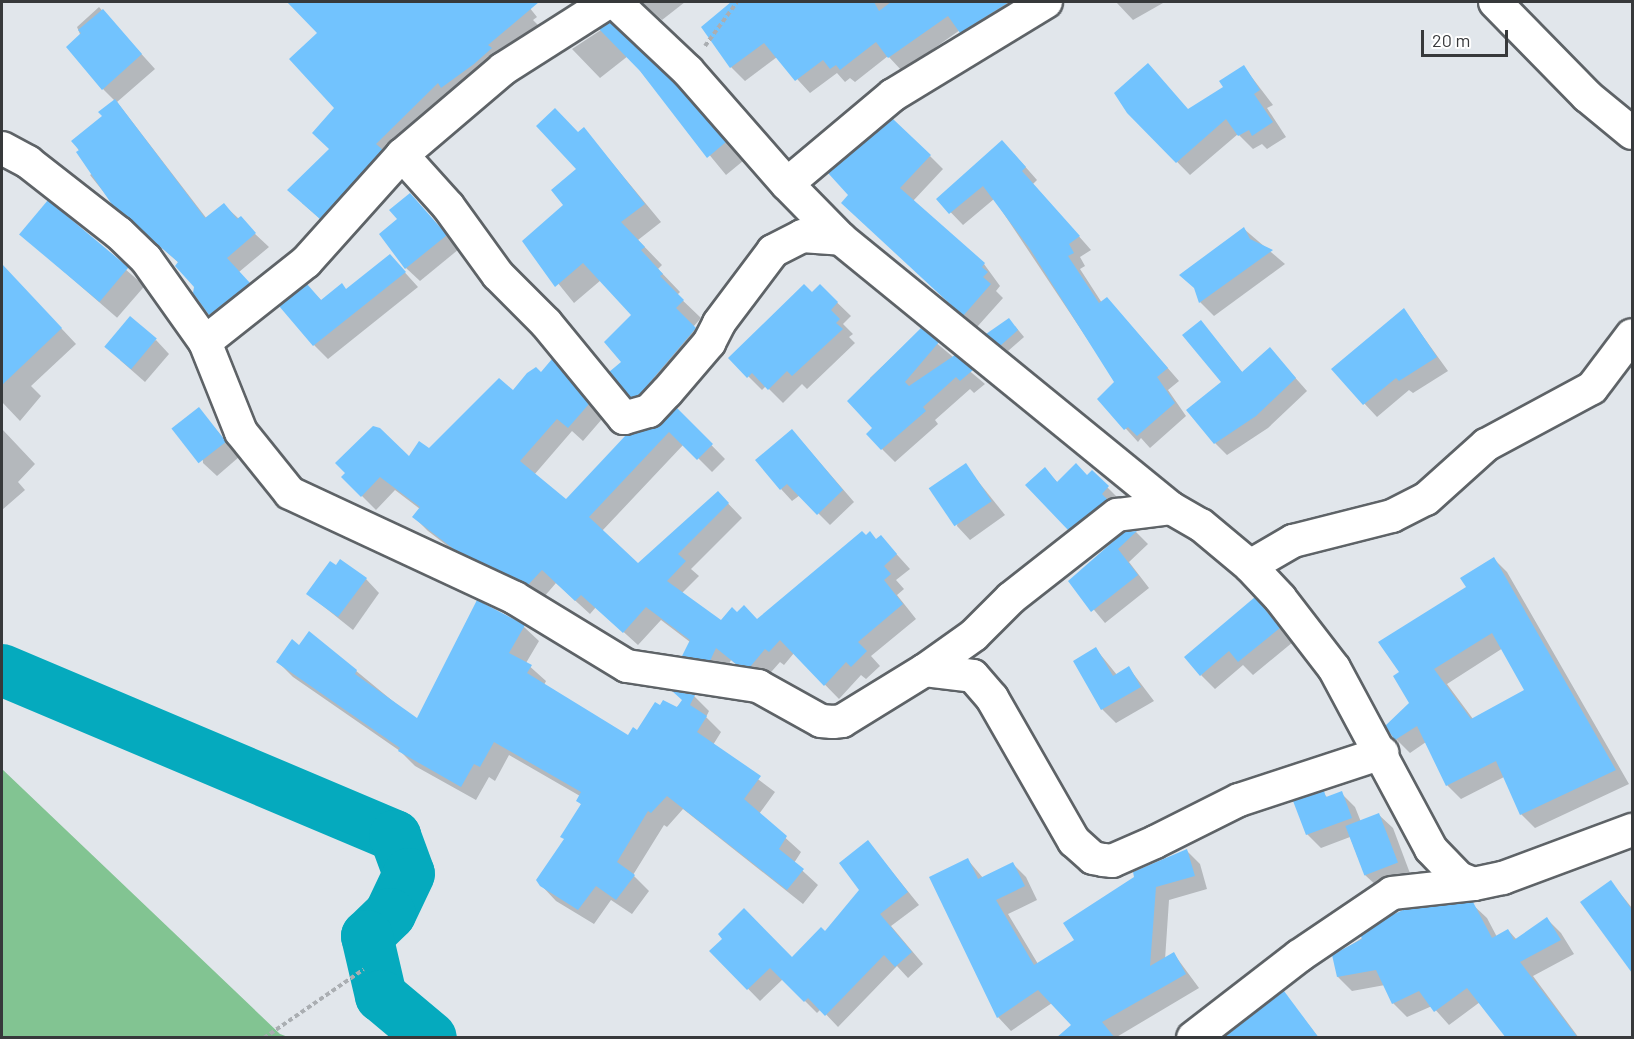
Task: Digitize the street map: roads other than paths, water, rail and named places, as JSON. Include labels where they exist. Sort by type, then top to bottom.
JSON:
[{"type":"street","points":[[205,342],[306,262],[402,155],[503,69],[608,2]]},
{"type":"street","points":[[615,2],[688,71],[787,184],[841,239],[1171,508],[1201,525],[1250,566],[1329,661],[1382,753],[1431,849],[1459,878],[1474,884]]},
{"type":"street","points":[[787,184],[893,94],[1046,2]]},
{"type":"street","points":[[1495,2],[1587,96],[1632,133]]},
{"type":"street","points":[[2,148],[28,162],[120,233],[146,259],[205,342],[241,432],[290,493],[515,598],[627,666],[758,686],[821,721],[842,721],[925,670],[974,635],[1011,598],[1117,515],[1171,508]]},
{"type":"street","points":[[402,155],[448,206],[498,275],[546,323],[624,418],[649,411],[667,393],[710,344],[719,323],[772,252],[802,236],[841,239]]},
{"type":"street","points":[[1250,566],[1293,541],[1392,516],[1420,502],[1486,446],[1592,388],[1632,335]]},
{"type":"street","points":[[925,670],[973,676],[981,684],[1074,841],[1093,858],[1103,860],[1123,856],[1239,800],[1382,753]]},
{"type":"street","points":[[1193,1038],[1299,956],[1392,893],[1474,884],[1503,878],[1632,830]]},
{"type":"waterway","points":[[2,670],[395,836],[409,874],[390,914],[367,936],[381,996],[431,1038]]}]
